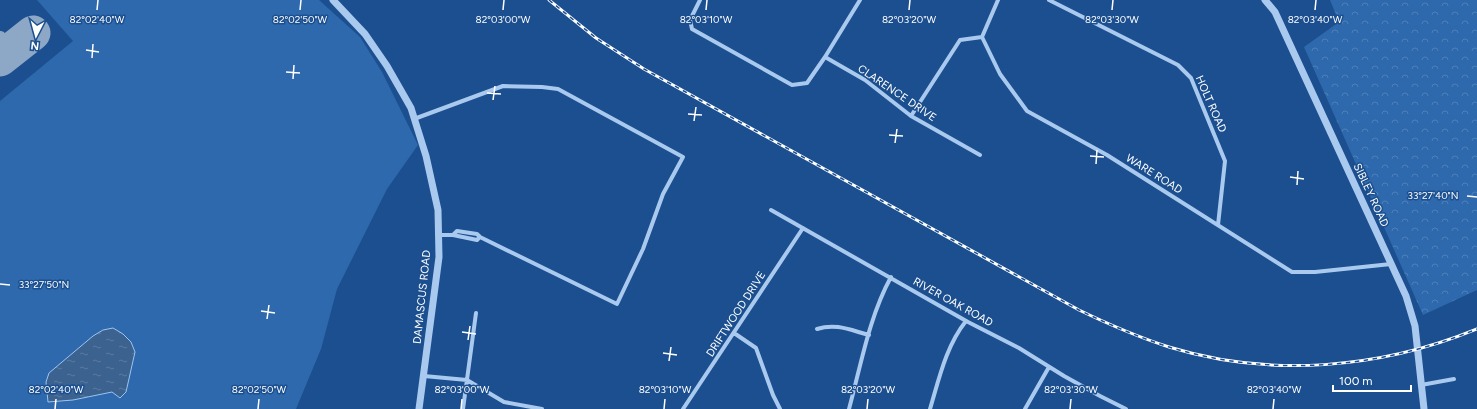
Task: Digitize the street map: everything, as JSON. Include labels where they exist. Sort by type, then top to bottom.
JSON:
[{"type":"street","name":"DAMASCUS ROAD","points":[[333,0],[365,34],[383,60],[411,108],[426,156],[438,210],[439,257],[419,409]]},
{"type":"street","points":[[700,0],[690,20],[692,29],[792,85],[807,83],[860,0]]},
{"type":"street","points":[[911,116],[960,40],[982,37],[998,0]]},
{"type":"street","name":"HOLT ROAD","points":[[1049,0],[1178,65],[1191,78],[1225,162],[1218,225]]},
{"type":"street","name":"SIBLEY ROAD","points":[[1266,0],[1275,12],[1406,296],[1415,326],[1424,409]]},
{"type":"street","name":"WARE ROAD","points":[[982,37],[1000,74],[1027,111],[1107,155],[1292,272],[1315,272],[1391,264]]},
{"type":"street","name":"CLARENCE DRIVE","points":[[825,57],[865,80],[911,116],[980,155]]},
{"type":"street","points":[[414,119],[503,86],[558,89],[683,157],[663,194],[643,249],[617,304],[480,237],[477,240],[452,235],[439,235]]},
{"type":"street","name":"RIVER OAK ROAD","points":[[771,210],[966,321],[1019,348],[1094,393],[1126,409]]},
{"type":"street","name":"DRIFTWOOD DRIVE","points":[[683,409],[803,228]]},
{"type":"street","points":[[849,409],[881,295],[891,277]]},
{"type":"street","points":[[463,409],[476,313]]},
{"type":"street","points":[[930,409],[949,351],[957,332],[966,321]]},
{"type":"street","points":[[817,330],[828,326],[838,326],[869,335]]},
{"type":"street","points":[[734,333],[756,348],[780,408],[774,409]]},
{"type":"street","points":[[1025,409],[1049,367]]},
{"type":"street","points":[[424,376],[467,380],[504,402],[542,409]]},
{"type":"street","points":[[1421,385],[1454,379]]},
{"type":"green space","points":[[37,0],[319,0],[360,37],[382,72],[418,145],[387,189],[337,289],[321,349],[296,409],[0,409],[0,101],[73,41]]},
{"type":"green space","points":[[1330,0],[1477,0],[1477,290],[1423,315],[1304,47],[1339,22]]},
{"type":"water","points":[[113,328],[123,334],[131,342],[135,352],[126,392],[120,398],[112,392],[73,400],[48,402],[46,382],[49,373],[93,336],[103,330]]},
{"type":"taxiway","points":[[0,38],[10,51]]},
{"type":"runway","points":[[0,59],[33,33]]},
{"type":"railway","points":[[549,0],[596,38],[644,69],[1079,310],[1123,330],[1157,343],[1207,357],[1246,363],[1324,365],[1402,353],[1440,343],[1477,329]]}]
